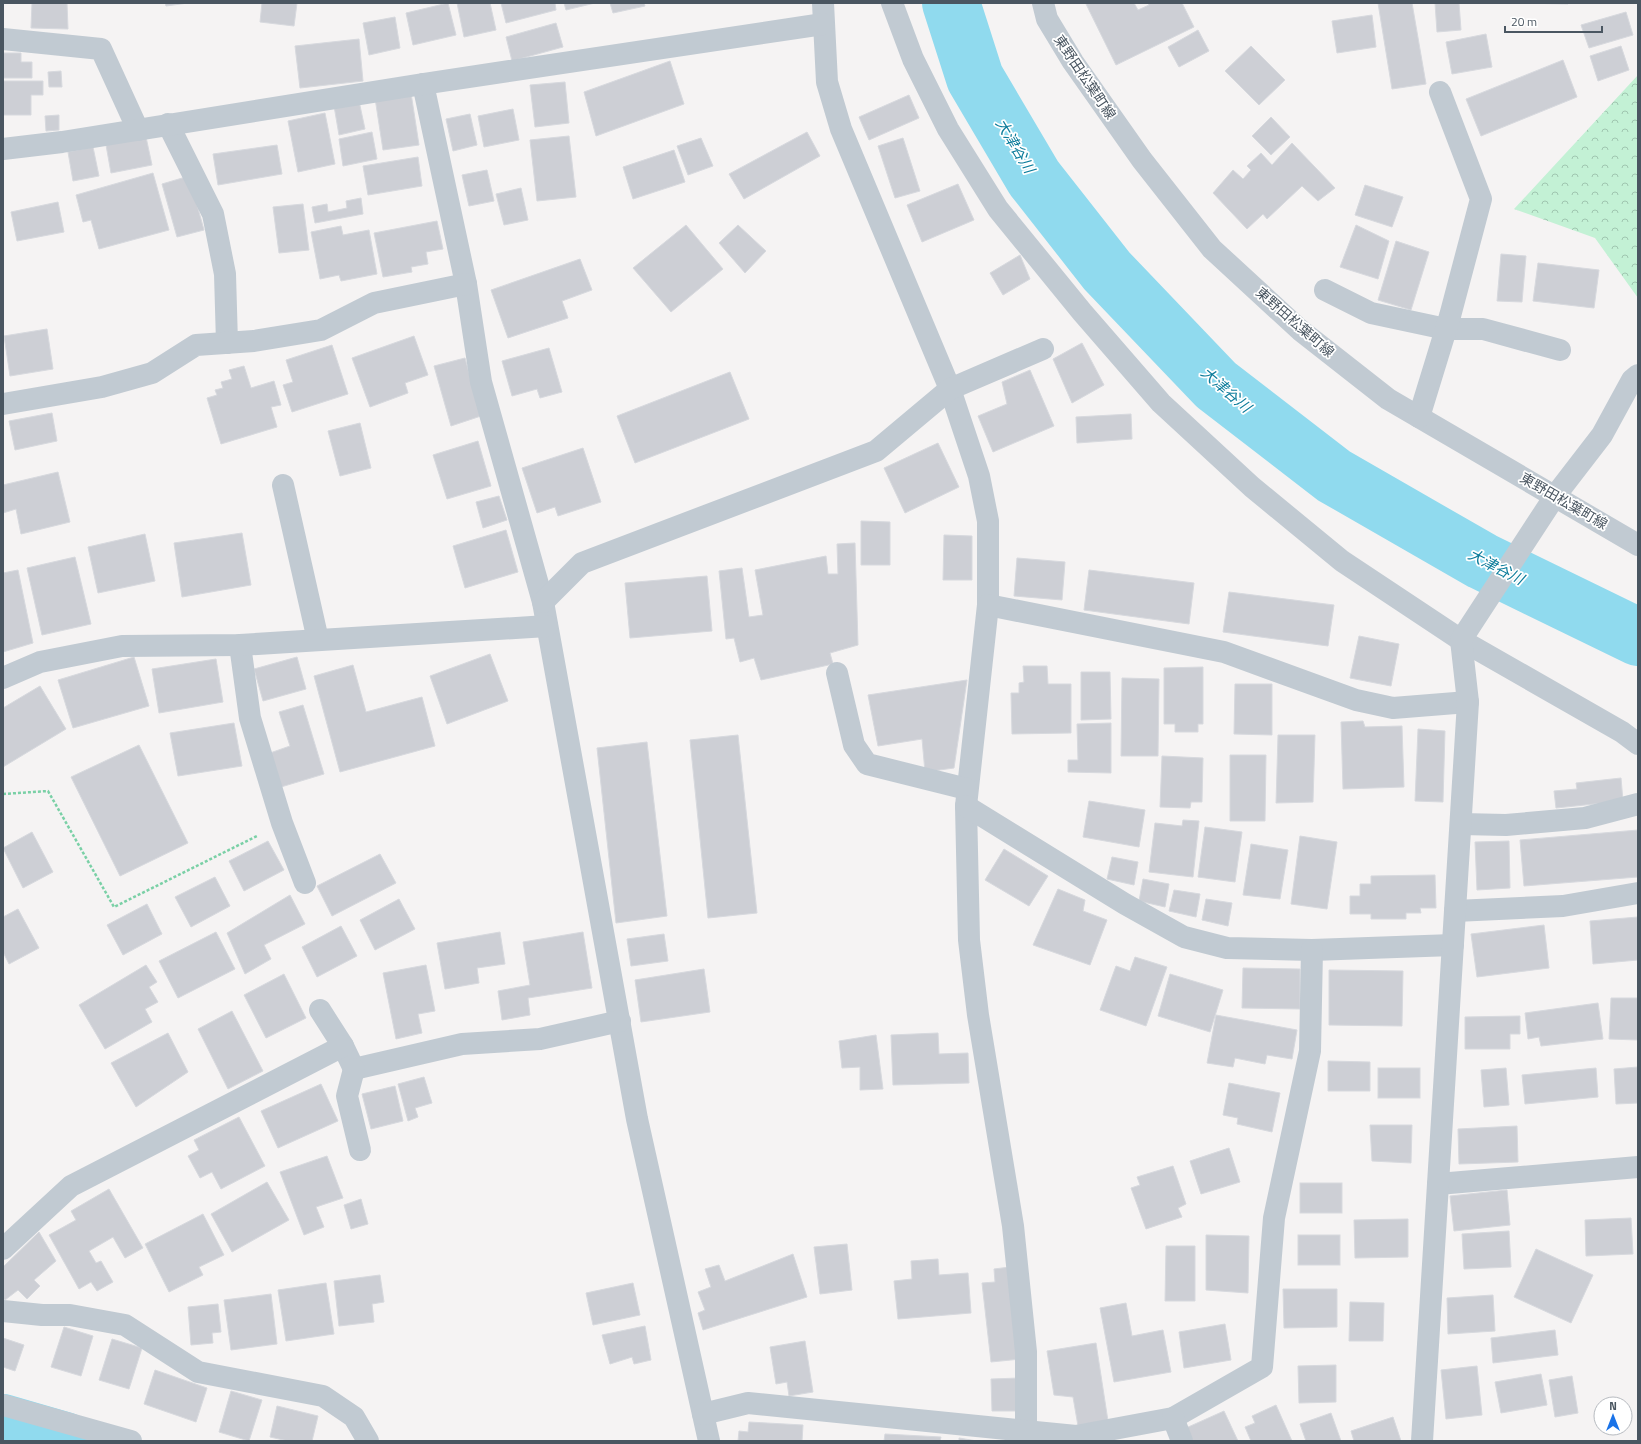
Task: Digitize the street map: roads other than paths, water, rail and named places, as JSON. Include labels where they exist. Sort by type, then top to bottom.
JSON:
[{"type":"street","points":[[892,3],[913,59],[948,129],[998,210],[1082,312],[1161,403],[1252,487],[1342,561],[1622,732],[1638,744]]},
{"type":"street","name":"東野田松葉町線","points":[[1042,3],[1047,19],[1073,62],[1142,160],[1212,249],[1300,330],[1388,399],[1419,417],[1551,503],[1638,545]]},
{"type":"street","points":[[3,149],[138,130],[423,84],[823,13],[827,82],[841,129],[950,389],[979,476],[988,521],[988,605],[966,797],[969,940],[978,1015],[1013,1226],[1026,1352],[1026,1431]]},
{"type":"street","points":[[3,38],[101,49],[138,130]]},
{"type":"street","points":[[423,84],[466,284],[481,382],[543,602],[637,1119],[709,1441]]},
{"type":"street","points":[[1419,417],[1446,329],[1481,199],[1440,92]]},
{"type":"street","points":[[168,124],[213,214],[225,274],[227,343]]},
{"type":"street","points":[[3,404],[102,387],[152,373],[196,345],[254,341],[321,330],[374,303],[466,284]]},
{"type":"street","points":[[1325,290],[1371,313],[1446,329],[1483,329],[1560,350]]},
{"type":"street","points":[[543,602],[582,563],[876,451],[950,389],[1043,349]]},
{"type":"street","points":[[1422,1441],[1468,702],[1464,636],[1551,503],[1602,436],[1632,380],[1638,375]]},
{"type":"street","points":[[283,485],[318,640]]},
{"type":"street","points":[[988,605],[1224,652],[1356,700],[1393,708],[1468,702]]},
{"type":"street","points":[[3,678],[40,662],[122,646],[240,645],[547,626]]},
{"type":"street","points":[[240,645],[250,718],[282,823],[305,883]]},
{"type":"street","points":[[838,673],[854,745],[867,764],[966,797],[1125,904],[1184,937],[1227,948],[1312,950],[1453,945]]},
{"type":"street","points":[[1461,824],[1506,825],[1586,818],[1638,804]]},
{"type":"street","points":[[1455,911],[1563,906],[1638,894]]},
{"type":"street","points":[[703,1414],[748,1403],[1076,1436],[1173,1418],[1262,1367],[1274,1218],[1310,1051],[1312,950]]},
{"type":"street","points":[[320,1010],[354,1069],[347,1096],[360,1150]]},
{"type":"street","points":[[354,1069],[462,1044],[540,1039],[620,1021]]},
{"type":"street","points":[[3,1249],[71,1186],[342,1046]]},
{"type":"street","points":[[1438,1184],[1638,1167]]},
{"type":"street","points":[[3,1311],[42,1315],[70,1315],[125,1325],[198,1372],[323,1396],[354,1417],[368,1441]]},
{"type":"street","points":[[3,1405],[131,1441]]},
{"type":"street","points":[[1173,1418],[1182,1441]]},
{"type":"waterway","name":"大津谷川","points":[[951,3],[975,78],[1034,178],[1107,271],[1216,385],[1334,476],[1482,561],[1638,637]]},
{"type":"waterway","points":[[3,1423],[65,1441]]}]
